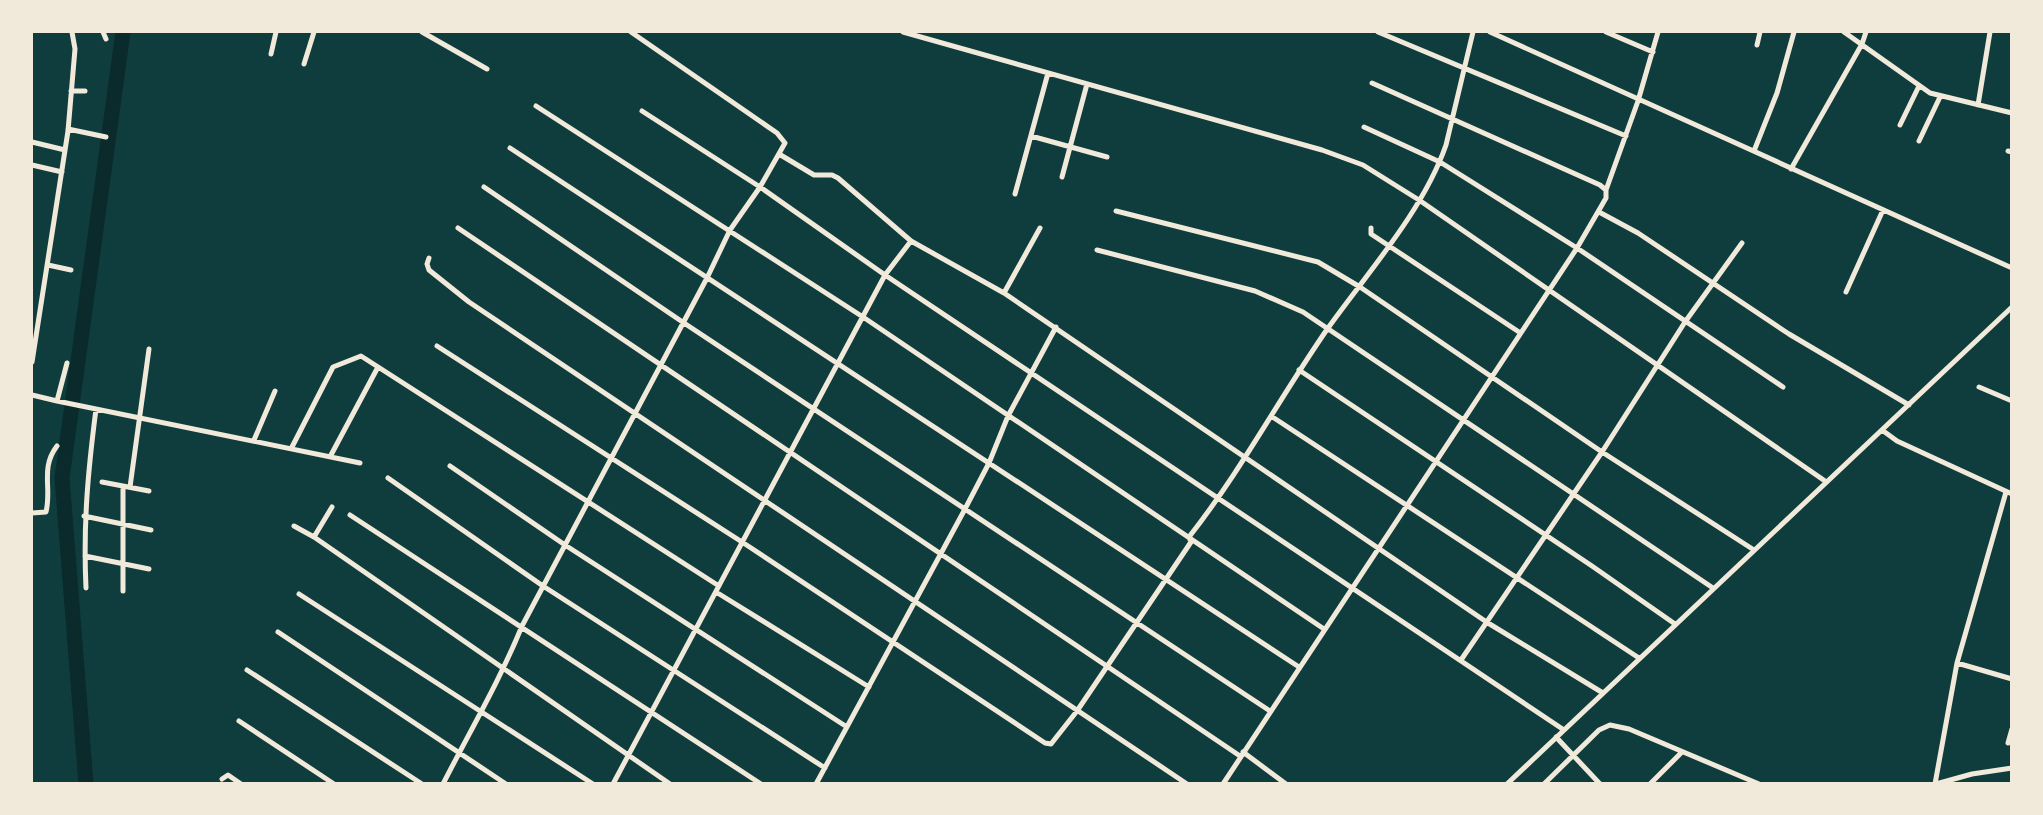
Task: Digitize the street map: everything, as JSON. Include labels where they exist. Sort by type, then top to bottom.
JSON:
[{"type":"street","points":[[32,362],[68,129],[75,49],[72,32]]},
{"type":"street","points":[[103,32],[106,39]]},
{"type":"street","points":[[272,54],[276,32]]},
{"type":"street","points":[[304,64],[314,32]]},
{"type":"street","points":[[422,32],[487,69]]},
{"type":"street","points":[[443,783],[503,671],[522,626],[684,323],[730,230],[760,187],[784,143],[777,133],[631,32]]},
{"type":"street","points":[[903,32],[1322,150],[1363,165],[1419,200],[1825,480]]},
{"type":"street","points":[[1378,32],[1626,136]]},
{"type":"street","points":[[1189,537],[1219,499],[1299,370],[1360,287],[1419,200],[1440,162],[1473,32]]},
{"type":"street","points":[[1490,32],[1638,101],[2012,268]]},
{"type":"street","points":[[1606,32],[1653,52]]},
{"type":"street","points":[[1223,783],[1599,212],[1606,198],[1606,190],[1638,101],[1658,32]]},
{"type":"street","points":[[1757,45],[1760,32]]},
{"type":"street","points":[[1754,151],[1777,93],[1794,32]]},
{"type":"street","points":[[1844,32],[1918,86],[1940,97],[2012,113]]},
{"type":"street","points":[[1791,169],[1862,44],[1866,32]]},
{"type":"street","points":[[1978,105],[1990,32]]},
{"type":"street","points":[[1015,194],[1048,73]]},
{"type":"street","points":[[1372,83],[1452,117],[1606,190]]},
{"type":"street","points":[[1062,177],[1087,84]]},
{"type":"street","points":[[1899,125],[1918,86]]},
{"type":"street","points":[[72,91],[85,91]]},
{"type":"street","points":[[1919,141],[1940,97]]},
{"type":"street","points":[[536,106],[863,317],[1324,629]]},
{"type":"street","points":[[642,111],[760,187],[885,275],[1564,730]]},
{"type":"street","points":[[1364,127],[1440,162],[1577,248],[1783,387]]},
{"type":"street","points":[[68,129],[106,137]]},
{"type":"street","points":[[1031,136],[1107,157]]},
{"type":"street","points":[[32,142],[65,150]]},
{"type":"street","points":[[510,148],[1299,667]]},
{"type":"street","points":[[779,154],[814,175],[832,175],[838,178],[911,241],[1004,293],[1488,623],[1604,693]]},
{"type":"street","points":[[32,165],[62,172]]},
{"type":"street","points":[[484,187],[684,323],[1270,711]]},
{"type":"street","points":[[1846,292],[1883,210]]},
{"type":"street","points":[[1116,212],[1318,262],[1360,287],[1602,452],[1754,550]]},
{"type":"street","points":[[1599,212],[1638,232],[1789,334],[1909,405]]},
{"type":"street","points":[[458,228],[1107,666],[1286,783]]},
{"type":"street","points":[[1004,293],[1040,228]]},
{"type":"street","points":[[1371,228],[1371,234],[1519,332]]},
{"type":"street","points":[[613,783],[885,275],[911,241]]},
{"type":"street","points":[[1461,660],[1602,452],[1685,322],[1715,284],[1742,243]]},
{"type":"street","points":[[1097,250],[1255,291],[1303,312],[1329,327],[1713,588]]},
{"type":"street","points":[[429,258],[427,264],[429,270],[445,283],[635,414],[1187,783]]},
{"type":"street","points":[[48,265],[71,270]]},
{"type":"street","points":[[1507,783],[1558,740],[1564,730],[1825,480],[1882,430],[2012,307]]},
{"type":"street","points":[[824,783],[817,782],[965,509],[989,463],[1008,416],[1056,327]]},
{"type":"street","points":[[437,346],[742,542],[893,644],[1048,744],[1055,741],[1077,711],[1191,543],[1189,537]]},
{"type":"street","points":[[123,591],[123,524],[127,486],[141,417],[149,349]]},
{"type":"street","points":[[292,447],[333,367],[357,356],[378,367],[588,502],[869,687]]},
{"type":"street","points":[[57,401],[67,363]]},
{"type":"street","points":[[331,455],[378,367]]},
{"type":"street","points":[[1299,370],[1675,624]]},
{"type":"street","points":[[1979,387],[2012,401]]},
{"type":"street","points":[[254,440],[275,391]]},
{"type":"street","points":[[32,395],[331,455],[360,463]]},
{"type":"street","points":[[86,588],[84,516],[93,408]]},
{"type":"street","points":[[1271,416],[1639,658]]},
{"type":"street","points":[[1882,430],[1897,441],[2009,493],[1957,663],[1936,783],[1972,774],[2012,768]]},
{"type":"street","points":[[32,513],[46,512],[45,470],[49,456],[57,446]]},
{"type":"street","points":[[450,466],[565,545],[847,727]]},
{"type":"street","points":[[388,478],[543,586],[825,768]]},
{"type":"street","points":[[102,482],[149,491]]},
{"type":"street","points":[[314,537],[332,507]]},
{"type":"street","points":[[350,515],[761,783]]},
{"type":"street","points":[[84,516],[152,530]]},
{"type":"street","points":[[294,526],[314,537],[503,671],[670,783]]},
{"type":"street","points":[[85,556],[149,569]]},
{"type":"street","points":[[299,594],[593,783]]},
{"type":"street","points":[[278,632],[506,783]]},
{"type":"street","points":[[1957,663],[2012,679]]},
{"type":"street","points":[[247,670],[422,783]]},
{"type":"street","points":[[238,721],[334,783]]},
{"type":"street","points":[[1544,783],[1570,752],[1604,725],[1629,729],[1680,753],[1754,783]]},
{"type":"street","points":[[2008,743],[2012,729]]},
{"type":"street","points":[[1558,740],[1600,783]]},
{"type":"street","points":[[1650,783],[1680,753]]},
{"type":"street","points":[[222,779],[228,775],[241,783]]},
{"type":"waterway","points":[[86,784],[62,478],[123,32]]}]
